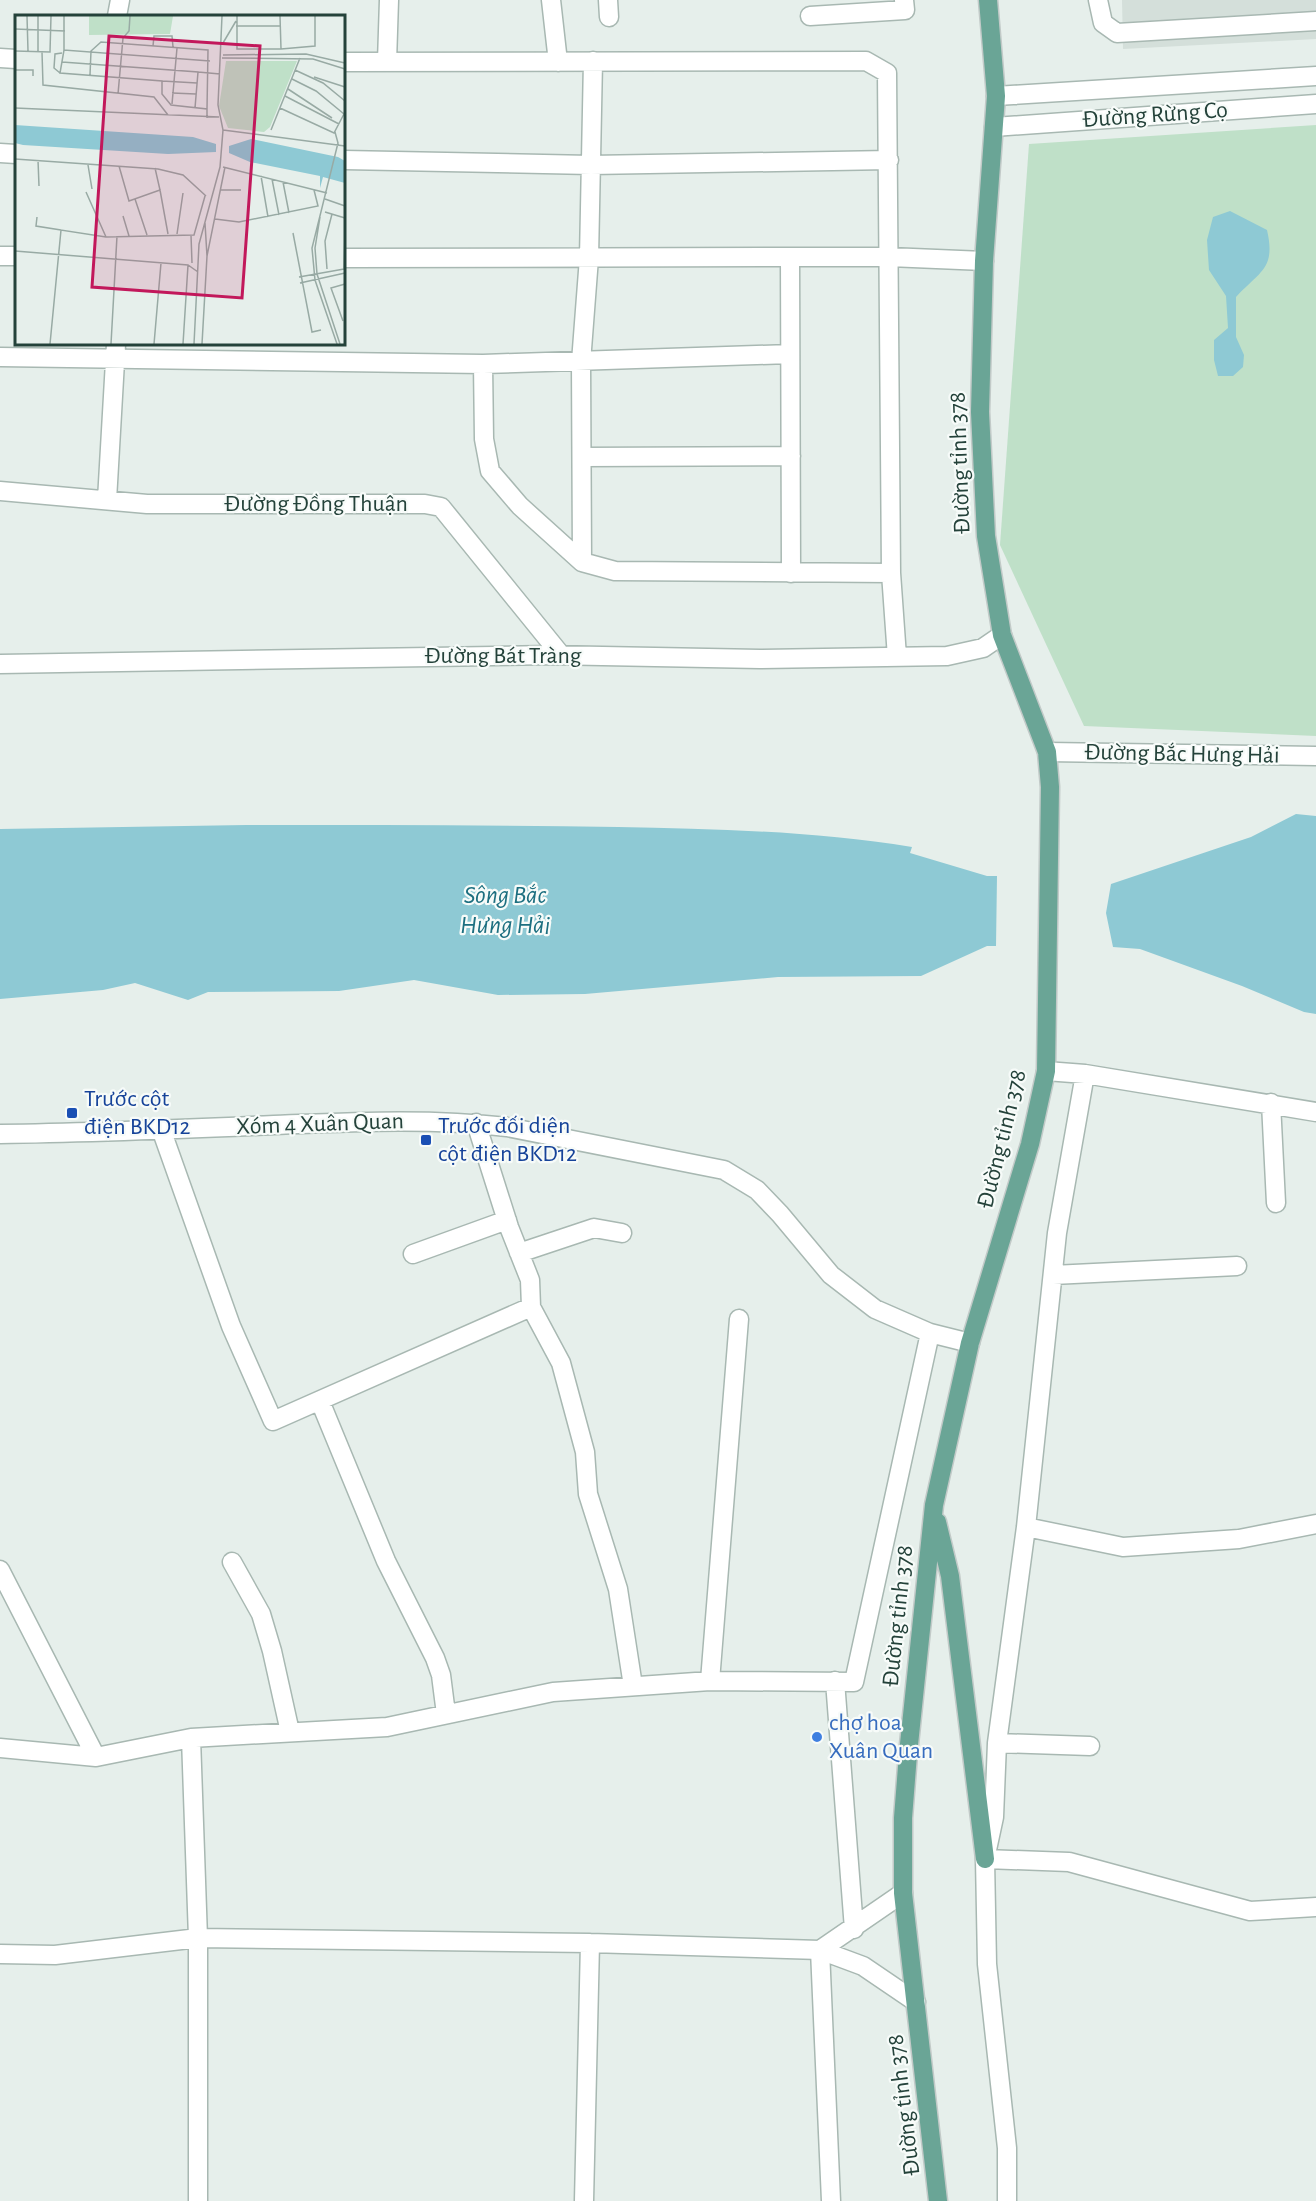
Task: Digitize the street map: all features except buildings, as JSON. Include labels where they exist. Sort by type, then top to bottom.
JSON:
[{"type":"main road","name":"Đường tỉnh 378","points":[[938,2201],[903,1893],[903,1818],[907,1764],[934,1505],[970,1344],[1030,1144],[1046,1071],[1050,787],[1047,753],[1002,635],[992,581],[986,525],[980,412],[984,261],[996,96],[988,1]]},
{"type":"main road","points":[[934,1505],[950,1576],[985,1859]]},
{"type":"street","points":[[117,15],[120,0]]},
{"type":"street","points":[[387,62],[389,0]]},
{"type":"street","points":[[551,0],[558,62]]},
{"type":"street","points":[[810,16],[905,10],[904,0]]},
{"type":"street","points":[[1098,0],[1103,22],[1117,33],[1316,21]]},
{"type":"street","points":[[0,58],[15,59]]},
{"type":"street","points":[[345,62],[866,61],[887,73],[891,573],[897,657]]},
{"type":"street","points":[[582,562],[581,362],[589,258],[593,62]]},
{"type":"street","name":"Đường Rừng Cọ","points":[[996,96],[1316,76]]},
{"type":"street","name":"Đường Rừng Cọ","points":[[994,127],[1316,104]]},
{"type":"street","points":[[0,153],[15,154]]},
{"type":"street","points":[[345,160],[591,165],[889,160]]},
{"type":"street","points":[[790,257],[791,573]]},
{"type":"street","points":[[345,258],[889,257],[984,261]]},
{"type":"street","points":[[0,357],[115,351],[483,364],[790,354]]},
{"type":"street","points":[[107,500],[115,351]]},
{"type":"street","points":[[483,364],[484,439],[490,471],[520,506],[582,562],[615,571],[891,573]]},
{"type":"street","points":[[582,457],[790,456]]},
{"type":"street","name":"Đường Đồng Thuận","points":[[0,491],[147,504],[425,504],[441,507],[561,655]]},
{"type":"street","name":"Đường Bát Tràng","points":[[0,664],[561,655],[760,659],[947,656],[983,648],[1002,635]]},
{"type":"street","name":"Đường Bắc Hưng Hải","points":[[1047,753],[1316,756]]},
{"type":"street","points":[[1046,1071],[1085,1074],[1316,1112]]},
{"type":"street","points":[[1007,2201],[1007,2148],[987,1964],[985,1859],[994,1817],[997,1743],[1026,1527],[1057,1233],[1085,1074]]},
{"type":"street","points":[[1270,1103],[1276,1203]]},
{"type":"street","name":"Xóm 4 Xuân Quan","points":[[0,1134],[328,1123],[476,1124],[507,1127],[724,1170],[757,1190],[831,1275],[874,1309],[930,1333],[970,1344]]},
{"type":"street","points":[[476,1124],[507,1220],[530,1280],[531,1307],[561,1363],[585,1452],[588,1494],[618,1589],[633,1686]]},
{"type":"street","points":[[161,1130],[231,1326],[273,1421],[531,1307]]},
{"type":"street","points":[[413,1254],[507,1220]]},
{"type":"street","points":[[519,1253],[594,1228],[622,1233]]},
{"type":"street","points":[[1053,1275],[1238,1266]]},
{"type":"street","points":[[710,1681],[739,1319]]},
{"type":"street","points":[[0,1748],[96,1757],[191,1738],[387,1727],[553,1692],[710,1681],[854,1682],[930,1333]]},
{"type":"street","points":[[320,1401],[386,1561],[435,1658],[441,1675],[446,1714]]},
{"type":"street","points":[[1026,1527],[1123,1547],[1239,1539],[1316,1524]]},
{"type":"street","points":[[232,1562],[261,1614],[272,1651],[290,1732]]},
{"type":"street","points":[[0,1570],[96,1757]]},
{"type":"street","points":[[835,1681],[854,1929]]},
{"type":"street","points":[[191,1738],[198,1938],[198,2201]]},
{"type":"street","points":[[997,1743],[1090,1746]]},
{"type":"street","points":[[985,1859],[1069,1862],[1250,1911],[1316,1907]]},
{"type":"street","points":[[820,1950],[854,1929],[903,1893]]},
{"type":"street","points":[[0,1954],[55,1955],[198,1938],[590,1943],[820,1950],[863,1966],[916,2002]]},
{"type":"street","points":[[584,2201],[590,1943]]},
{"type":"street","points":[[820,1950],[831,2201]]},
{"type":"shaded area","points":[[1122,0],[1316,0],[1316,39],[1123,49]]},
{"type":"green space","points":[[1316,125],[1316,736],[1084,726],[1000,545],[1029,144]]},
{"type":"water","points":[[1230,211],[1267,230],[1269,253],[1259,275],[1236,297],[1236,337],[1244,355],[1243,367],[1233,376],[1218,376],[1214,360],[1214,340],[1228,328],[1226,296],[1209,270],[1207,240],[1213,217]]},
{"type":"water","points":[[1296,814],[1316,816],[1316,1014],[1304,1012],[1242,986],[1140,949],[1113,947],[1106,913],[1111,884],[1251,837]]},
{"type":"water","name":"Sông Bắc Hưng Hải","points":[[246,825],[692,829],[802,834],[912,847],[910,853],[987,876],[997,876],[996,946],[987,946],[921,976],[778,977],[585,994],[498,995],[414,980],[339,991],[208,992],[188,1000],[135,983],[103,990],[0,999],[0,829]]},
{"type":"place","name":"Trước cột điện BKD12","points":[[72,1113]]},
{"type":"place","name":"Trước đối diện cột điện BKD12","points":[[426,1140]]},
{"type":"place","name":"chợ hoa Xuân Quan","points":[[817,1737]]}]
